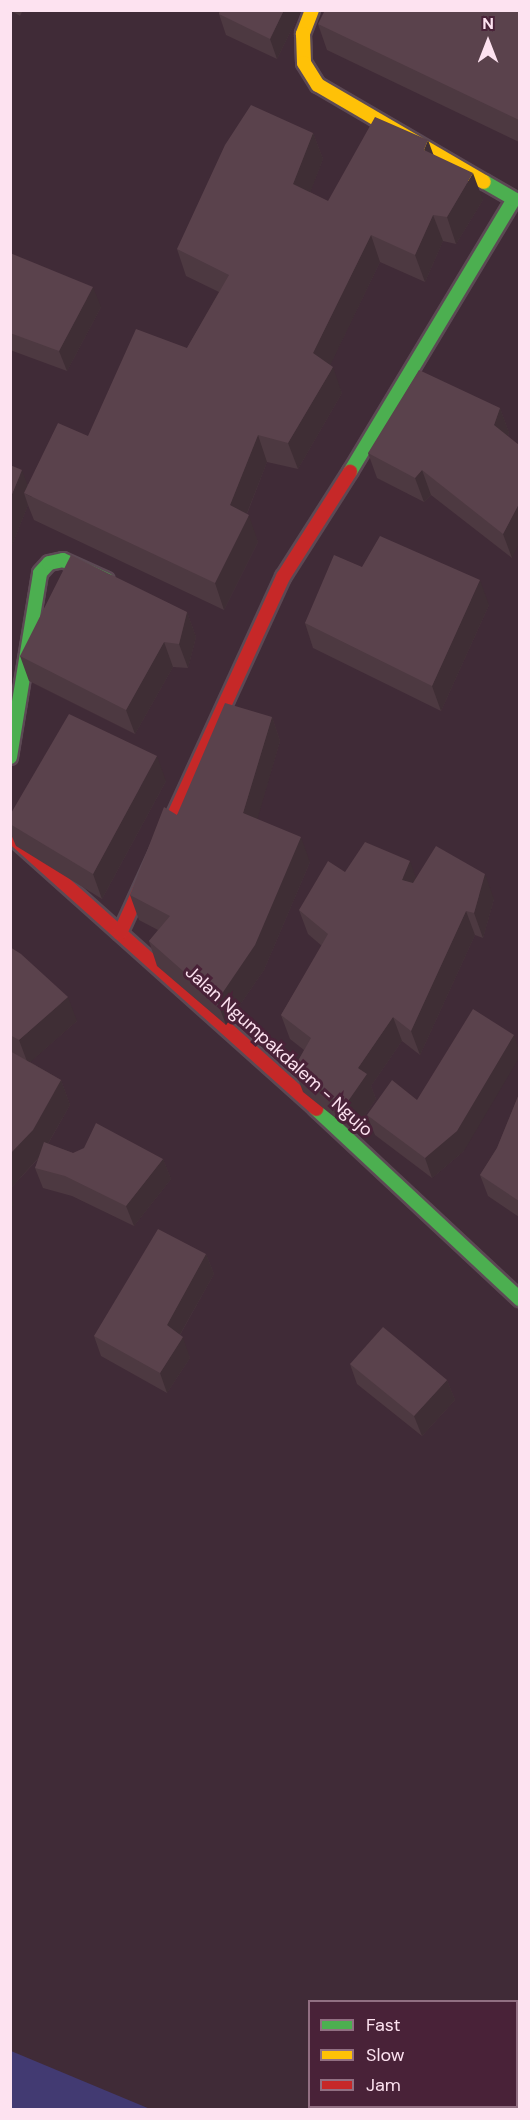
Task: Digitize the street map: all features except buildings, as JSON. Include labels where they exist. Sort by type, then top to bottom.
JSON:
[{"type":"street","points":[[120,933],[283,577],[393,406],[514,199],[318,85],[304,63],[303,34],[312,10]]},
{"type":"street","points":[[10,757],[40,573],[49,563],[63,560],[107,580]]},
{"type":"street","name":"Jalan Ngumpakdalem - Ngujo","points":[[10,835],[471,1250],[519,1299]]},
{"type":"shaded area","points":[[11,2051],[150,2109],[11,2109]]},
{"type":"traffic: fast","points":[[350,472],[514,199],[484,182]]},
{"type":"traffic: fast","points":[[10,757],[40,573],[49,563],[63,560],[107,580]]},
{"type":"traffic: fast","points":[[316,1109],[520,1299]]},
{"type":"traffic: slow","points":[[312,10],[303,34],[304,63],[318,85],[484,182]]},
{"type":"traffic: jam","points":[[120,933],[283,577],[350,472]]},
{"type":"traffic: jam","points":[[10,835],[316,1109]]}]
